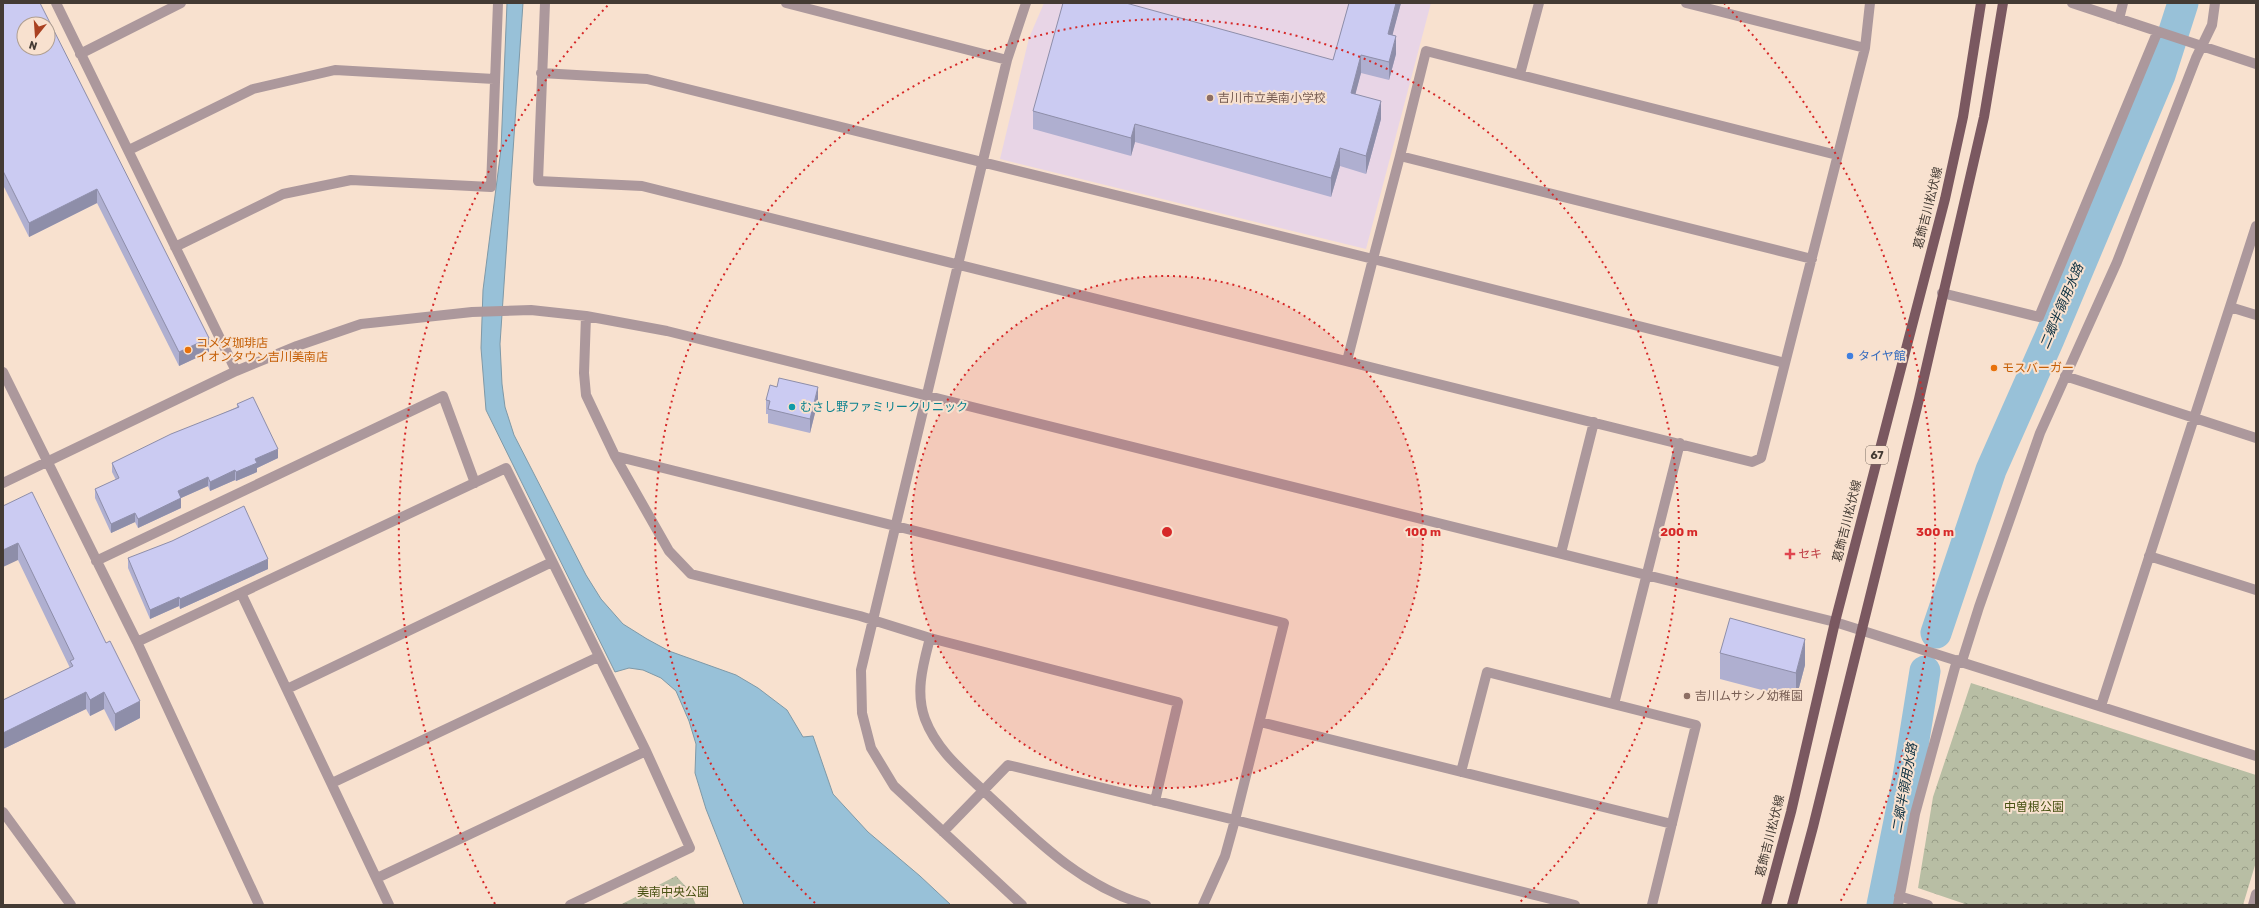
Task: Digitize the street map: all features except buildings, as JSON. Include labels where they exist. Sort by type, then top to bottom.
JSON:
[{"type":"main road","name":"葛飾吉川松伏線","points":[[1766,905],[1790,812],[1834,622],[1945,199],[1963,117],[1982,3]]},
{"type":"main road","name":"67","points":[[1792,905],[1919,399],[1942,293],[1984,117],[2003,3]]},
{"type":"street","points":[[56,3],[236,371]]},
{"type":"street","points":[[80,54],[181,3]]},
{"type":"street","points":[[175,247],[283,194],[351,180],[491,187],[498,3]]},
{"type":"street","points":[[545,3],[541,73],[538,181],[642,186],[1752,462],[1761,458],[1865,48],[1870,3]]},
{"type":"street","points":[[786,3],[796,4],[1007,60]]},
{"type":"street","points":[[1022,905],[894,786],[871,748],[862,713],[861,670],[871,620],[959,266],[1007,60],[1026,3]]},
{"type":"street","points":[[1520,74],[1539,3]]},
{"type":"street","points":[[1686,3],[1865,48]]},
{"type":"street","points":[[2072,3],[2256,64]]},
{"type":"street","points":[[2119,19],[2123,3]]},
{"type":"street","points":[[1928,905],[1898,900],[1915,814],[1959,660],[2040,433],[2117,262],[2202,46],[2212,26],[2215,3]]},
{"type":"street","points":[[1942,293],[2039,317],[2162,34]]},
{"type":"street","points":[[1347,361],[1426,51],[1837,155]]},
{"type":"street","points":[[129,150],[253,89],[335,70],[494,79]]},
{"type":"street","points":[[541,73],[647,79],[1785,363]]},
{"type":"street","points":[[1400,156],[1812,259]]},
{"type":"street","points":[[2101,706],[2256,226]]},
{"type":"street","points":[[2230,307],[2256,315]]},
{"type":"street","points":[[3,483],[236,371],[296,346],[361,324],[472,312],[531,310],[586,316],[667,331],[1647,574],[1834,622],[1959,660],[2256,756]]},
{"type":"street","points":[[586,316],[584,373],[586,394],[615,456],[669,551],[691,574],[871,620],[930,638],[1178,702],[1155,801]]},
{"type":"street","points":[[3,372],[46,462],[138,642],[259,905]]},
{"type":"street","points":[[2065,376],[2256,438]]},
{"type":"street","points":[[96,561],[443,396],[475,483]]},
{"type":"street","points":[[1561,553],[1594,422]]},
{"type":"street","points":[[1614,704],[1680,443]]},
{"type":"street","points":[[615,456],[1284,623],[1225,856],[1203,905]]},
{"type":"street","points":[[138,642],[506,468],[598,657],[646,751],[690,848],[570,905]]},
{"type":"street","points":[[2149,556],[2256,590]]},
{"type":"street","points":[[287,689],[552,562]]},
{"type":"street","points":[[241,593],[389,905]]},
{"type":"street","points":[[930,638],[920,685],[925,718],[942,749],[1064,864],[1103,888],[1146,905]]},
{"type":"street","points":[[332,783],[598,657]]},
{"type":"street","points":[[1461,772],[1487,672],[1696,725],[1652,905]]},
{"type":"street","points":[[1260,722],[1672,824]]},
{"type":"street","points":[[377,878],[646,751]]},
{"type":"street","points":[[943,832],[1008,765],[1575,905]]},
{"type":"street","points":[[3,812],[71,905]]},
{"type":"shaded area","name":"吉川市立美南小学校","points":[[1044,3],[1431,3],[1366,249],[1000,159],[1029,38]]},
{"type":"green space","name":"中曽根公園","points":[[1971,683],[2256,775],[2256,862],[2243,905],[1968,905],[1918,888],[1933,797]]},
{"type":"green space","name":"美南中央公園","points":[[676,876],[690,891],[696,905],[620,905]]},
{"type":"water","points":[[507,3],[523,3],[500,344],[505,407],[514,435],[586,575],[601,599],[623,624],[669,651],[736,675],[758,688],[787,710],[803,737],[813,736],[833,794],[868,832],[920,876],[951,905],[744,905],[706,809],[695,773],[696,744],[689,721],[676,691],[661,678],[643,670],[629,668],[615,672],[486,410],[481,348],[483,290],[501,149]]},
{"type":"waterway","name":"二郷半領用水路","points":[[1936,633],[1991,470],[2049,339],[2160,75],[2183,3]]},
{"type":"waterway","name":"二郷半領用水路","points":[[1882,905],[1908,777],[1925,671]]},
{"type":"place","name":"吉川市立美南小学校","points":[[1210,98]]},
{"type":"place","name":"コメダ珈琲店 イオンタウン吉川美南店","points":[[188,350]]},
{"type":"place","name":"タイヤ館","points":[[1850,356]]},
{"type":"place","name":"モスバーガー","points":[[1994,368]]},
{"type":"place","name":"むさし野ファミリークリニック","points":[[792,407]]},
{"type":"place","name":"セキ","points":[[1790,554]]},
{"type":"place","name":"吉川ムサシノ幼稚園","points":[[1687,696]]}]
